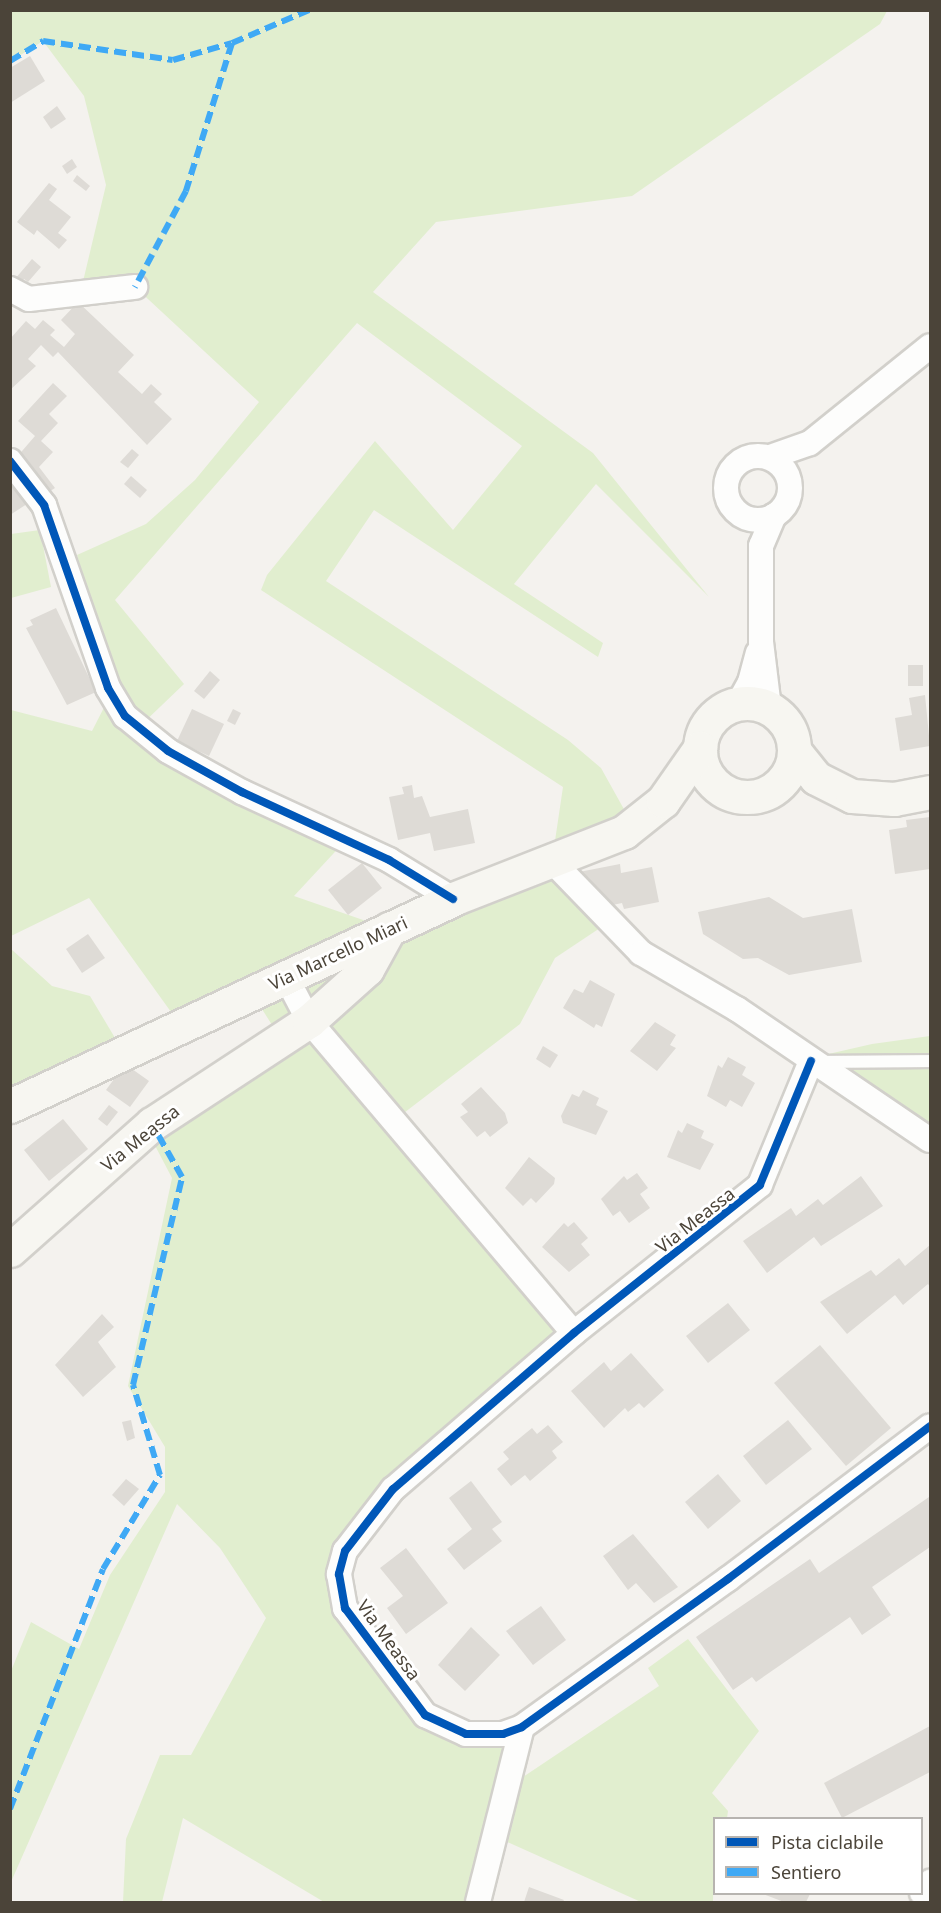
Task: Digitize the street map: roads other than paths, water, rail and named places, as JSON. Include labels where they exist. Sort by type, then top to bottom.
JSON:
[{"type":"main road","name":"Via Marcello Miari","points":[[663,801],[700,748],[711,720],[753,706]]},
{"type":"main road","points":[[753,706],[788,726],[795,752],[816,778],[835,789]]},
{"type":"main road","points":[[700,748],[713,783],[737,797],[751,798],[777,788],[835,789],[878,798],[930,792]]},
{"type":"main road","points":[[777,788],[790,772],[795,752]]},
{"type":"main road","name":"Via Marcello Miari","points":[[10,1106],[453,898],[624,832],[663,801],[688,787],[713,783]]},
{"type":"main road","name":"Via Meassa","points":[[10,1250],[152,1124],[309,1021],[367,969],[389,929]]},
{"type":"street","points":[[10,289],[28,299],[135,287]]},
{"type":"street","points":[[760,546],[745,517],[727,499],[728,476],[740,460],[770,458],[810,444],[930,346]]},
{"type":"street","points":[[753,706],[760,642],[760,546],[774,516],[783,509],[791,490],[786,471],[770,458]]},
{"type":"street","points":[[10,461],[44,505],[108,688],[125,716],[168,751],[242,792],[389,860],[453,898]]},
{"type":"street","points":[[745,517],[774,516]]},
{"type":"street","points":[[552,861],[641,953],[737,1009],[930,1140]]},
{"type":"street","points":[[286,977],[309,1021],[574,1333]]},
{"type":"street","name":"Via Meassa","points":[[811,1061],[760,1185],[574,1333],[393,1488],[349,1542],[341,1562],[345,1608],[425,1715],[466,1734],[503,1734],[522,1727],[930,1426]]},
{"type":"street","points":[[478,1902],[522,1727]]},
{"type":"lane","points":[[811,1061],[930,1061]]}]
